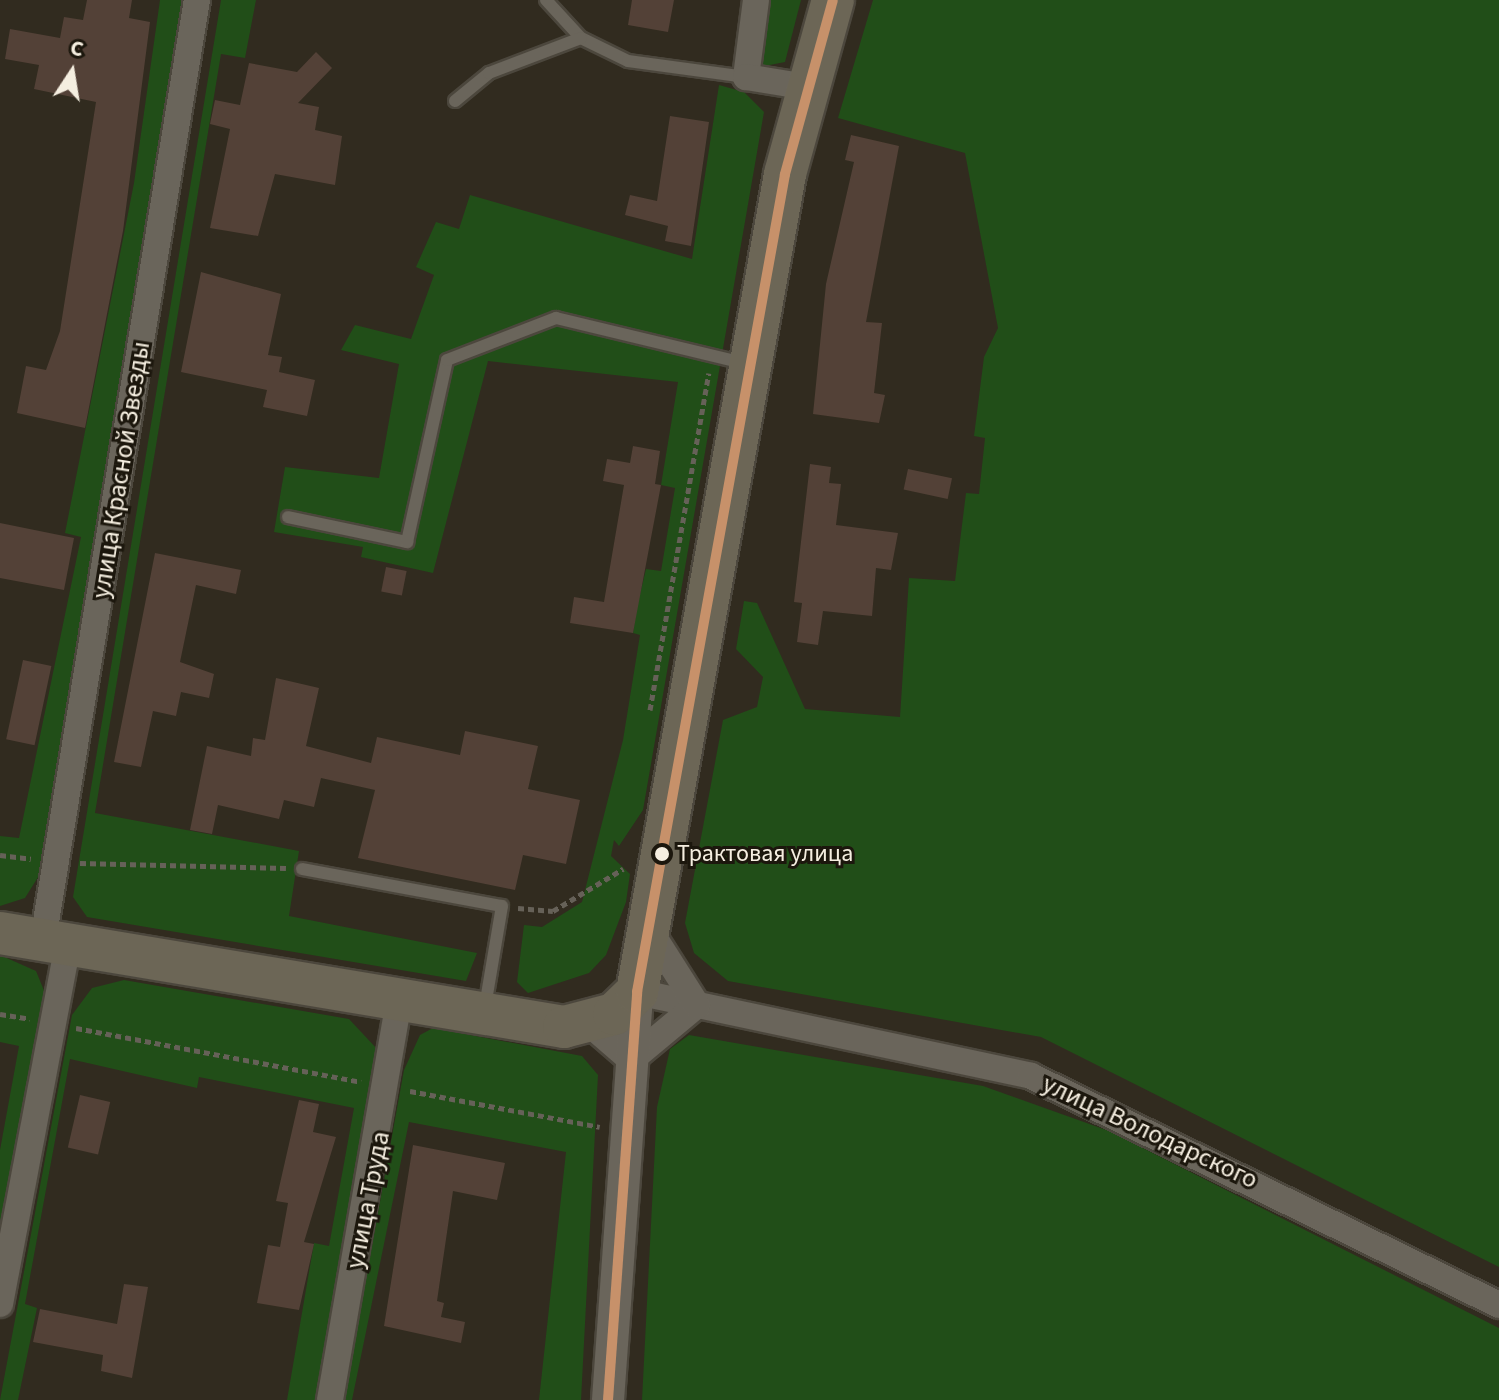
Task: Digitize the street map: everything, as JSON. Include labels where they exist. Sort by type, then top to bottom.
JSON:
[{"type":"highway","points":[[0,933],[564,1027],[614,1014],[637,992],[650,931],[731,360],[833,0]]},
{"type":"street","name":"улица Красной Звезды","points":[[0,1304],[54,1024],[57,863],[197,0]]},
{"type":"street","points":[[756,0],[746,77],[807,87]]},
{"type":"street","points":[[631,1060],[697,1005],[650,931]]},
{"type":"street","points":[[608,1400],[637,992]]},
{"type":"street","name":"улица Володарского","points":[[637,992],[1031,1076],[1499,1305]]},
{"type":"street","name":"улица Труда","points":[[330,1400],[389,1087],[399,999]]},
{"type":"street","points":[[586,1021],[631,1060]]},
{"type":"lane","points":[[546,0],[581,38],[628,61],[746,77]]},
{"type":"lane","points":[[455,101],[489,73],[581,38]]},
{"type":"lane","points":[[288,517],[407,542],[447,360],[556,318],[731,360]]},
{"type":"lane","points":[[302,869],[502,906],[484,1014]]},
{"type":"path","points":[[647,728],[731,360]]},
{"type":"path","points":[[502,906],[553,911],[623,873],[625,859]]},
{"type":"path","points":[[57,863],[302,869]]},
{"type":"path","points":[[0,1014],[626,1132]]},
{"type":"green space","points":[[160,0],[188,0],[66,739],[40,874],[25,898],[0,906],[0,836],[19,838],[81,537],[65,533],[134,183]]},
{"type":"green space","points":[[221,0],[256,0],[245,58],[221,54],[95,813],[299,851],[289,916],[477,953],[466,981],[87,917],[73,897]]},
{"type":"green space","points":[[745,0],[801,0],[785,62],[759,67]]},
{"type":"green space","points":[[873,0],[1499,0],[1499,1267],[1041,1037],[728,981],[694,953],[685,923],[723,720],[757,707],[763,677],[736,649],[744,601],[757,603],[805,709],[900,717],[909,578],[955,581],[966,493],[979,494],[985,438],[974,436],[984,357],[998,328],[965,153],[838,118]]},
{"type":"green space","points":[[719,85],[744,92],[764,112],[643,810],[619,846],[614,840],[611,856],[630,874],[626,902],[606,955],[589,973],[528,993],[517,982],[524,925],[542,927],[582,902],[623,740],[640,635],[633,633],[637,607],[646,569],[661,571],[675,488],[661,485],[678,382],[488,361],[433,573],[361,557],[363,547],[274,532],[285,467],[379,478],[399,364],[341,350],[355,325],[411,339],[434,275],[416,267],[436,222],[459,229],[470,195],[692,259]]},
{"type":"green space","points":[[0,955],[36,971],[45,993],[0,1243],[0,1150],[19,1046],[0,1042]]},
{"type":"green space","points":[[124,980],[349,1019],[378,1050],[318,1400],[287,1400],[314,1243],[329,1246],[354,1108],[199,1077],[197,1088],[70,1059],[25,1304],[37,1308],[18,1400],[0,1400],[72,1015],[92,988]]},
{"type":"green space","points":[[433,1028],[582,1056],[598,1075],[581,1400],[539,1400],[566,1152],[409,1122],[352,1400],[344,1400],[404,1070],[420,1035]]},
{"type":"green space","points":[[689,1035],[983,1086],[1109,1131],[1499,1328],[1499,1400],[642,1400],[657,1107],[670,1049]]},
{"type":"building","points":[[87,0],[132,0],[129,18],[150,22],[123,231],[85,428],[17,413],[26,366],[46,370],[60,331],[96,102],[34,89],[39,65],[5,59],[10,29],[60,38],[64,17],[83,20]]},
{"type":"building","points":[[632,0],[674,0],[668,32],[628,25]]},
{"type":"building","points":[[316,52],[332,68],[298,103],[319,107],[315,130],[342,136],[335,185],[275,174],[258,236],[210,228],[230,129],[210,124],[215,100],[240,105],[249,63],[297,72]]},
{"type":"building","points":[[670,116],[709,122],[691,246],[665,241],[668,226],[625,215],[630,195],[657,201]]},
{"type":"building","points":[[851,135],[899,146],[866,322],[882,323],[874,393],[885,395],[879,423],[813,414],[826,284],[854,162],[845,160]]},
{"type":"building","points":[[201,272],[281,294],[268,355],[282,357],[279,372],[315,380],[307,416],[263,407],[267,390],[181,372]]},
{"type":"building","points":[[633,446],[660,451],[655,484],[661,485],[633,633],[570,623],[574,597],[604,602],[624,485],[603,481],[607,459],[630,463]]},
{"type":"building","points":[[810,464],[831,467],[829,483],[841,484],[836,525],[898,533],[891,570],[876,568],[872,616],[823,611],[818,645],[797,642],[802,603],[794,602]]},
{"type":"building","points":[[908,469],[952,478],[948,499],[904,490]]},
{"type":"building","points":[[0,523],[74,538],[64,590],[0,578]]},
{"type":"building","points":[[155,553],[241,570],[236,594],[196,585],[180,662],[214,674],[209,698],[181,692],[176,716],[153,711],[141,767],[114,762]]},
{"type":"building","points":[[386,567],[407,571],[402,596],[381,592]]},
{"type":"building","points":[[23,660],[51,666],[35,745],[6,739]]},
{"type":"building","points":[[276,678],[319,688],[306,746],[371,763],[377,737],[460,755],[465,731],[538,746],[528,789],[580,800],[566,864],[523,855],[515,890],[358,858],[375,790],[321,778],[314,807],[284,800],[279,819],[218,805],[212,834],[190,830],[207,746],[251,756],[253,738],[265,740]]},
{"type":"building","points":[[80,1095],[110,1102],[98,1155],[68,1148]]},
{"type":"building","points":[[299,1100],[319,1104],[313,1132],[336,1137],[304,1242],[314,1244],[299,1310],[257,1303],[268,1245],[280,1247],[288,1203],[276,1201]]},
{"type":"building","points":[[413,1145],[505,1163],[497,1200],[453,1191],[437,1301],[444,1303],[441,1317],[465,1322],[461,1343],[384,1326]]},
{"type":"building","points":[[124,1284],[148,1287],[132,1378],[101,1371],[103,1355],[33,1342],[40,1309],[117,1324]]},
{"type":"transit line","points":[[608,1400],[637,992],[785,174],[833,0]]},
{"type":"place","name":"Трактовая улица","points":[[662,854]]}]
